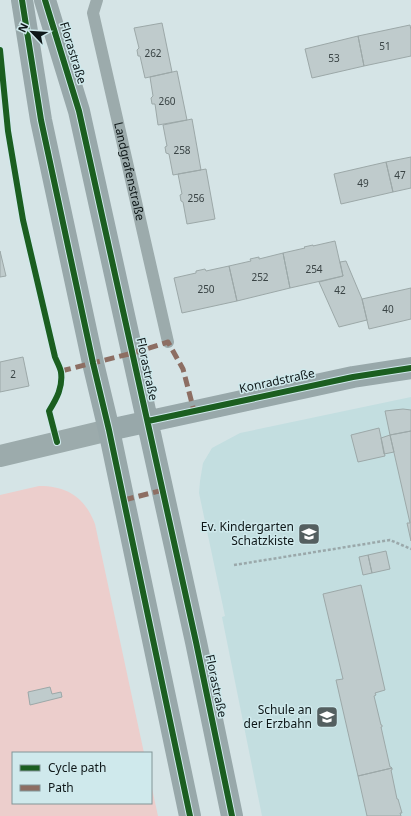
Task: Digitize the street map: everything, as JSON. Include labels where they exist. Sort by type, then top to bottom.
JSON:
[{"type":"main road","points":[[22,0],[41,120],[93,363],[109,430],[190,816]]},
{"type":"main road","name":"Florastraße","points":[[45,0],[79,111],[196,642],[232,816]]},
{"type":"main road","name":"Konradstraße","points":[[109,430],[353,377],[411,368]]},
{"type":"street","points":[[0,456],[109,430]]},
{"type":"lane","name":"Landgrafenstraße","points":[[97,0],[93,13],[168,342]]},
{"type":"path","points":[[234,565],[390,540],[411,549]]},
{"type":"shaded area","points":[[411,397],[411,816],[262,816],[222,617],[225,616],[199,493],[203,463],[212,448],[240,433]]},
{"type":"shaded area","points":[[39,486],[59,488],[74,495],[81,501],[91,515],[95,524],[144,752],[12,752],[12,804],[152,804],[152,789],[158,816],[0,816],[0,495]]},
{"type":"building","points":[[162,23],[172,72],[145,78],[140,56],[138,56],[137,50],[139,48],[134,28]]},
{"type":"building","points":[[410,25],[411,56],[364,66],[358,36]]},
{"type":"building","points":[[358,36],[364,66],[312,78],[305,49]]},
{"type":"building","points":[[177,71],[187,120],[158,125],[155,104],[152,104],[151,98],[153,96],[150,77]]},
{"type":"building","points":[[192,119],[201,170],[173,175],[169,154],[166,153],[165,147],[167,146],[163,125]]},
{"type":"building","points":[[411,157],[411,188],[393,192],[386,162]]},
{"type":"building","points":[[386,162],[393,192],[341,204],[334,174]]},
{"type":"building","points":[[206,169],[215,219],[187,224],[183,202],[181,201],[180,195],[182,194],[178,174]]},
{"type":"building","points":[[335,241],[343,276],[290,288],[283,253]]},
{"type":"building","points":[[0,251],[6,276],[0,277]]},
{"type":"building","points":[[283,253],[290,288],[237,301],[229,266],[251,261],[250,259],[259,257],[259,259]]},
{"type":"building","points":[[346,261],[362,299],[367,320],[339,327],[319,282],[343,276],[340,262]]},
{"type":"building","points":[[229,266],[237,301],[182,313],[174,278],[196,273],[196,271],[205,269],[206,271]]},
{"type":"building","points":[[411,288],[411,319],[369,329],[362,299]]},
{"type":"building","points":[[23,357],[29,386],[0,392],[0,362]]},
{"type":"building","points":[[403,409],[411,410],[411,431],[390,435],[385,411]]},
{"type":"building","points":[[379,428],[385,456],[358,462],[351,435]]},
{"type":"building","points":[[411,431],[411,541],[407,523],[410,523],[390,435]]},
{"type":"building","points":[[390,435],[394,452],[384,454],[381,438]]},
{"type":"building","points":[[386,551],[390,569],[372,573],[368,555]]},
{"type":"building","points":[[368,555],[372,573],[363,575],[359,557]]},
{"type":"building","points":[[361,585],[385,690],[375,693],[376,695],[374,696],[382,725],[381,727],[390,767],[392,768],[358,776],[336,680],[343,679],[323,594]]},
{"type":"building","points":[[50,687],[52,694],[61,692],[62,697],[30,705],[28,692]]},
{"type":"building","points":[[392,768],[391,770],[397,799],[402,813],[400,813],[401,816],[367,816],[358,776]]},
{"type":"marked path","points":[[61,371],[133,353],[168,342],[183,369],[194,411]]},
{"type":"marked path","points":[[124,500],[163,490]]},
{"type":"cycle path","points":[[22,0],[41,120],[93,363],[109,430],[190,816]]},
{"type":"cycle path","points":[[45,0],[79,111],[196,642],[232,816]]},
{"type":"cycle path","points":[[0,50],[8,131],[23,220],[55,357],[61,372],[59,392],[49,411],[57,442]]},
{"type":"cycle path","points":[[148,421],[353,377],[411,368]]},
{"type":"place","name":"Ev. Kindergarten Schatzkiste","points":[[309,534]]},
{"type":"place","name":"Schule an der Erzbahn","points":[[327,717]]}]
